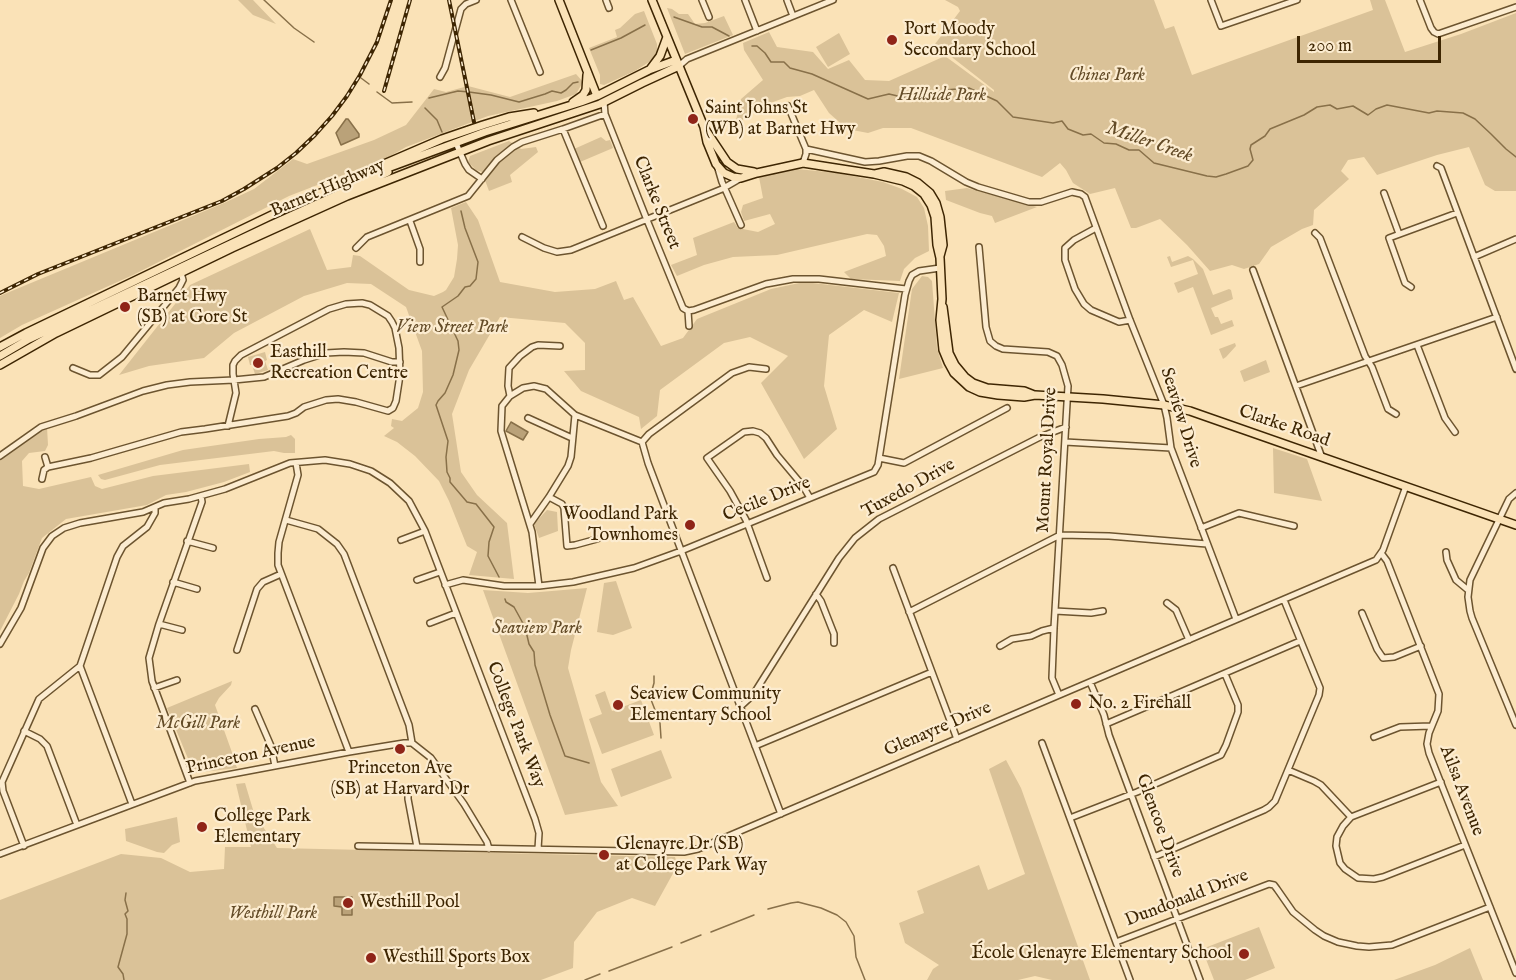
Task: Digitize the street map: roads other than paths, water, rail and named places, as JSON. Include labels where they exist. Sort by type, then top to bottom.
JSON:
[{"type":"main road","points":[[559,0],[597,96],[595,106]]},
{"type":"main road","points":[[652,0],[704,127],[716,164],[726,174],[741,178]]},
{"type":"main road","points":[[649,70],[659,59],[667,37]]},
{"type":"main road","name":"Barnet Highway","points":[[0,347],[297,202],[351,180],[597,96],[649,70],[677,63]]},
{"type":"main road","name":"Barnet Highway","points":[[0,364],[56,333],[181,271],[347,196],[459,152],[595,106],[677,63]]},
{"type":"main road","points":[[568,105],[583,95],[586,90],[587,68]]},
{"type":"main road","name":"Barnet Highway","points":[[351,180],[367,171],[472,128],[509,117],[549,111]]},
{"type":"main road","points":[[704,127],[727,162],[739,170],[757,173]]},
{"type":"main road","points":[[0,356],[29,339],[181,271],[387,173],[403,162]]},
{"type":"main road","name":"Clarke Road","points":[[741,178],[803,163],[874,174],[884,172],[906,177],[930,193],[940,217],[942,344],[948,362],[959,378],[969,387],[986,393],[1164,405],[1190,411],[1516,525]]},
{"type":"street","points":[[440,77],[446,68],[462,9],[466,4],[476,0]]},
{"type":"street","points":[[511,0],[540,72]]},
{"type":"street","points":[[606,0],[609,8]]},
{"type":"street","points":[[702,0],[709,17]]},
{"type":"street","points":[[745,0],[757,31]]},
{"type":"street","points":[[787,0],[793,16]]},
{"type":"street","points":[[677,63],[833,0]]},
{"type":"street","points":[[1211,0],[1221,26],[1297,0]]},
{"type":"street","points":[[1420,0],[1431,28],[1436,33],[1442,33],[1516,7]]},
{"type":"street","name":"Clarke Street","points":[[604,102],[604,114],[683,308],[688,311]]},
{"type":"street","points":[[788,106],[806,149],[803,163]]},
{"type":"street","points":[[356,248],[367,237],[468,196],[497,160],[522,142],[604,114]]},
{"type":"street","points":[[563,129],[603,226]]},
{"type":"street","points":[[456,143],[469,170],[482,179]]},
{"type":"street","name":"Seaview Drive","points":[[806,149],[865,162],[919,156],[966,183],[1029,202],[1041,202],[1069,193],[1081,194],[1084,197],[1164,405],[1171,448],[1236,619]]},
{"type":"street","points":[[716,164],[741,225]]},
{"type":"street","points":[[1437,165],[1441,168],[1516,369]]},
{"type":"street","points":[[522,237],[557,252],[572,250],[725,187],[741,178]]},
{"type":"street","points":[[1384,193],[1399,234]]},
{"type":"street","points":[[1411,287],[1405,283],[1389,238],[1457,213]]},
{"type":"street","points":[[410,221],[420,249],[420,262]]},
{"type":"street","points":[[1096,228],[1067,246],[1064,256],[1068,270],[1078,295],[1087,307],[1119,322],[1130,320]]},
{"type":"street","points":[[1315,233],[1320,238],[1388,409],[1396,414]]},
{"type":"street","points":[[1474,256],[1516,239]]},
{"type":"street","name":"Mount Royal Drive","points":[[979,247],[986,327],[990,341],[1003,349],[1048,352],[1057,356],[1067,379],[1068,397],[1052,678],[1059,695]]},
{"type":"street","points":[[940,268],[917,272],[910,278],[906,289],[879,458],[904,462],[1007,408]]},
{"type":"street","points":[[1253,270],[1321,456]]},
{"type":"street","points":[[73,368],[90,375],[99,375],[122,357],[179,288],[183,280],[181,271]]},
{"type":"street","points":[[689,326],[688,311],[766,284],[793,279],[819,279],[906,289]]},
{"type":"street","points":[[42,478],[44,470],[48,467],[91,458],[181,432],[228,426],[288,416],[304,407],[326,400],[356,402],[388,411],[393,408],[400,384],[400,362],[395,328],[388,316],[362,303],[338,306],[241,355],[233,365],[236,393],[228,426]]},
{"type":"street","points":[[1296,386],[1497,317]]},
{"type":"street","points":[[1418,345],[1446,421],[1455,432]]},
{"type":"street","points":[[510,396],[509,368],[520,356],[532,346],[560,346]]},
{"type":"street","points":[[0,456],[48,424],[142,391],[167,385],[264,377],[326,353],[364,353],[392,362],[400,362]]},
{"type":"street","points":[[642,442],[649,434],[732,373],[749,367],[766,369]]},
{"type":"street","points":[[539,586],[530,524],[501,431],[502,406],[510,396],[523,388],[534,386],[546,389],[575,415],[642,442],[781,814]]},
{"type":"street","points":[[530,524],[568,466],[575,415]]},
{"type":"street","points":[[528,418],[572,438]]},
{"type":"street","name":"Tuxedo Drive","points":[[741,706],[753,695],[839,558],[855,538],[879,519],[1040,437],[1066,427]]},
{"type":"street","points":[[767,578],[747,524],[730,491],[708,458],[744,432],[760,433],[810,498]]},
{"type":"street","points":[[1065,442],[1171,448]]},
{"type":"street","points":[[45,457],[48,467]]},
{"type":"street","name":"Cecile Drive","points":[[445,585],[463,580],[504,586],[539,586],[573,582],[648,564],[874,472],[879,458]]},
{"type":"street","name":"College Park Way","points":[[0,644],[21,608],[41,552],[52,536],[64,528],[73,524],[146,512],[166,502],[201,496],[249,481],[281,466],[296,463],[325,460],[350,464],[371,471],[390,483],[409,501],[424,531],[535,819],[539,833],[538,849]]},
{"type":"street","points":[[296,463],[298,475],[279,542],[278,562],[349,752]]},
{"type":"street","points":[[1381,553],[1406,486]]},
{"type":"street","points":[[1516,493],[1509,500],[1499,519],[1470,580],[1468,591],[1472,618],[1516,725]]},
{"type":"street","points":[[190,783],[154,688],[148,658],[202,502],[201,496]]},
{"type":"street","points":[[549,497],[562,504],[564,508],[567,546],[597,539]]},
{"type":"street","points":[[24,846],[1,785],[40,696],[80,666],[117,557],[123,546],[147,527],[155,513],[155,508]]},
{"type":"street","points":[[1201,528],[1239,513],[1294,526]]},
{"type":"street","points":[[286,519],[327,535],[344,554],[409,725],[412,743],[431,758],[464,804],[489,849]]},
{"type":"street","points":[[401,540],[424,531]]},
{"type":"street","points":[[909,612],[1060,535],[1109,536],[1207,544]]},
{"type":"street","points":[[187,541],[213,548]]},
{"type":"street","points":[[1446,552],[1456,580],[1468,591]]},
{"type":"street","name":"Glenayre Drive","points":[[358,846],[691,851],[1284,600],[1373,561],[1381,553]]},
{"type":"street","name":"Ailsa Avenue","points":[[1381,553],[1387,561],[1439,694],[1438,711],[1431,726],[1427,744],[1429,753],[1516,973]]},
{"type":"street","points":[[892,568],[957,739]]},
{"type":"street","points":[[417,580],[440,572]]},
{"type":"street","points":[[237,650],[257,589],[263,582],[281,574]]},
{"type":"street","points":[[173,582],[197,589]]},
{"type":"street","points":[[816,594],[834,634],[834,643]]},
{"type":"street","points":[[1154,857],[1269,807],[1275,801],[1320,688],[1284,600]]},
{"type":"street","points":[[1167,603],[1176,610],[1189,640]]},
{"type":"street","points":[[1055,611],[1091,614],[1103,611]]},
{"type":"street","points":[[430,622],[456,613]]},
{"type":"street","points":[[1362,613],[1383,658],[1394,657],[1421,646]]},
{"type":"street","points":[[159,624],[182,630]]},
{"type":"street","points":[[1000,646],[1012,639],[1032,636],[1054,628]]},
{"type":"street","points":[[1106,724],[1300,642]]},
{"type":"street","points":[[80,666],[132,804]]},
{"type":"street","points":[[755,746],[932,672]]},
{"type":"street","points":[[1070,818],[1216,758],[1222,753],[1238,712],[1238,705],[1225,674]]},
{"type":"street","points":[[154,688],[177,680]]},
{"type":"street","name":"Glencoe Drive","points":[[1090,682],[1200,980]]},
{"type":"street","points":[[255,709],[271,746],[275,766]]},
{"type":"street","points":[[1374,737],[1400,727],[1431,726]]},
{"type":"street","points":[[24,731],[40,739],[47,746],[77,825]]},
{"type":"street","name":"Princeton Avenue","points":[[0,854],[190,783],[349,752],[412,743]]},
{"type":"street","points":[[1042,743],[1130,980]]},
{"type":"street","points":[[1288,770],[1321,785],[1351,817]]},
{"type":"street","points":[[1441,782],[1351,817],[1337,837],[1336,846],[1340,862],[1345,869],[1358,878],[1374,879],[1465,845]]},
{"type":"street","points":[[408,790],[417,847]]},
{"type":"street","name":"Dundonald Drive","points":[[1116,942],[1269,884],[1274,885],[1293,912],[1324,936],[1338,942],[1369,947],[1392,945],[1490,907]]},
{"type":"waterway","points":[[264,0],[294,28],[314,42]]},
{"type":"waterway","points":[[674,17],[702,27],[712,27],[729,36]]},
{"type":"waterway","points":[[591,50],[645,25]]},
{"type":"waterway","name":"Miller Creek","points":[[752,46],[757,46],[771,62],[784,62],[790,68],[812,74],[868,99],[889,94],[902,97],[921,96],[945,90],[969,88],[997,101],[1013,117],[1053,123],[1062,121],[1068,129],[1083,135],[1091,134],[1104,143],[1116,144],[1129,150],[1139,150],[1154,163],[1207,176],[1216,177],[1248,166],[1253,160],[1251,145],[1265,136],[1270,129],[1317,107],[1330,105],[1337,109],[1353,106],[1368,115],[1387,105],[1429,113],[1437,111],[1463,113],[1475,119],[1516,157]]},
{"type":"waterway","points":[[361,78],[369,84]]},
{"type":"waterway","points":[[429,98],[458,91],[491,95],[519,102],[552,91],[561,93],[573,83],[578,82]]},
{"type":"waterway","points":[[377,92],[392,103],[412,102]]},
{"type":"waterway","points":[[425,108],[437,120],[442,132]]},
{"type":"waterway","points":[[461,211],[478,262],[476,279],[442,307],[458,341],[459,350],[453,375],[445,393],[436,405],[448,441],[446,457],[450,482],[467,502],[476,504],[494,527],[489,542],[488,556],[499,577]]},
{"type":"waterway","points":[[505,599],[514,607],[525,627],[529,644],[534,652],[535,665],[550,715],[565,756],[589,763]]},
{"type":"waterway","points":[[654,676],[650,697],[660,723],[661,738]]},
{"type":"waterway","points":[[124,980],[118,967],[127,934],[126,893]]},
{"type":"waterway","points":[[768,909],[798,902],[837,915],[846,922],[854,936],[856,957],[865,980]]},
{"type":"waterway","points":[[711,932],[754,915]]},
{"type":"waterway","points":[[681,943],[701,935]]},
{"type":"waterway","points":[[609,971],[672,947]]},
{"type":"waterway","points":[[585,980],[600,974]]},
{"type":"railway","points":[[0,293],[38,274],[222,201],[277,168],[315,135],[347,96],[377,42],[391,0]]},
{"type":"railway","points":[[384,91],[410,0]]},
{"type":"railway","points":[[449,0],[474,122]]},
{"type":"place","name":"Port Moody Secondary School","points":[[892,40]]},
{"type":"place","name":"Saint Johns St (WB) at Barnet Hwy","points":[[693,119]]},
{"type":"place","name":"Barnet Hwy (SB) at Gore St","points":[[125,307]]},
{"type":"place","name":"Easthill Recreation Centre","points":[[258,363]]},
{"type":"place","name":"Woodland Park Townhomes","points":[[690,525]]},
{"type":"place","name":"No. 2 Firehall","points":[[1076,704]]},
{"type":"place","name":"Seaview Community Elementary School","points":[[618,705]]},
{"type":"place","name":"Princeton Ave (SB) at Harvard Dr","points":[[400,749]]},
{"type":"place","name":"College Park Elementary","points":[[202,827]]},
{"type":"place","name":"Glenayre Dr (SB) at College Park Way","points":[[604,855]]},
{"type":"place","name":"Westhill Pool","points":[[348,903]]},
{"type":"place","name":"École Glenayre Elementary School","points":[[1244,954]]},
{"type":"place","name":"Westhill Sports Box","points":[[371,958]]},
{"type":"park label","name":"Chines Park","points":[[1107,76]]},
{"type":"park label","name":"Hillside Park","points":[[942,96]]},
{"type":"park label","name":"View Street Park","points":[[452,328]]},
{"type":"park label","name":"Seaview Park","points":[[537,629]]},
{"type":"park label","name":"McGill Park","points":[[198,724]]},
{"type":"park label","name":"Westhill Park","points":[[273,914]]}]
